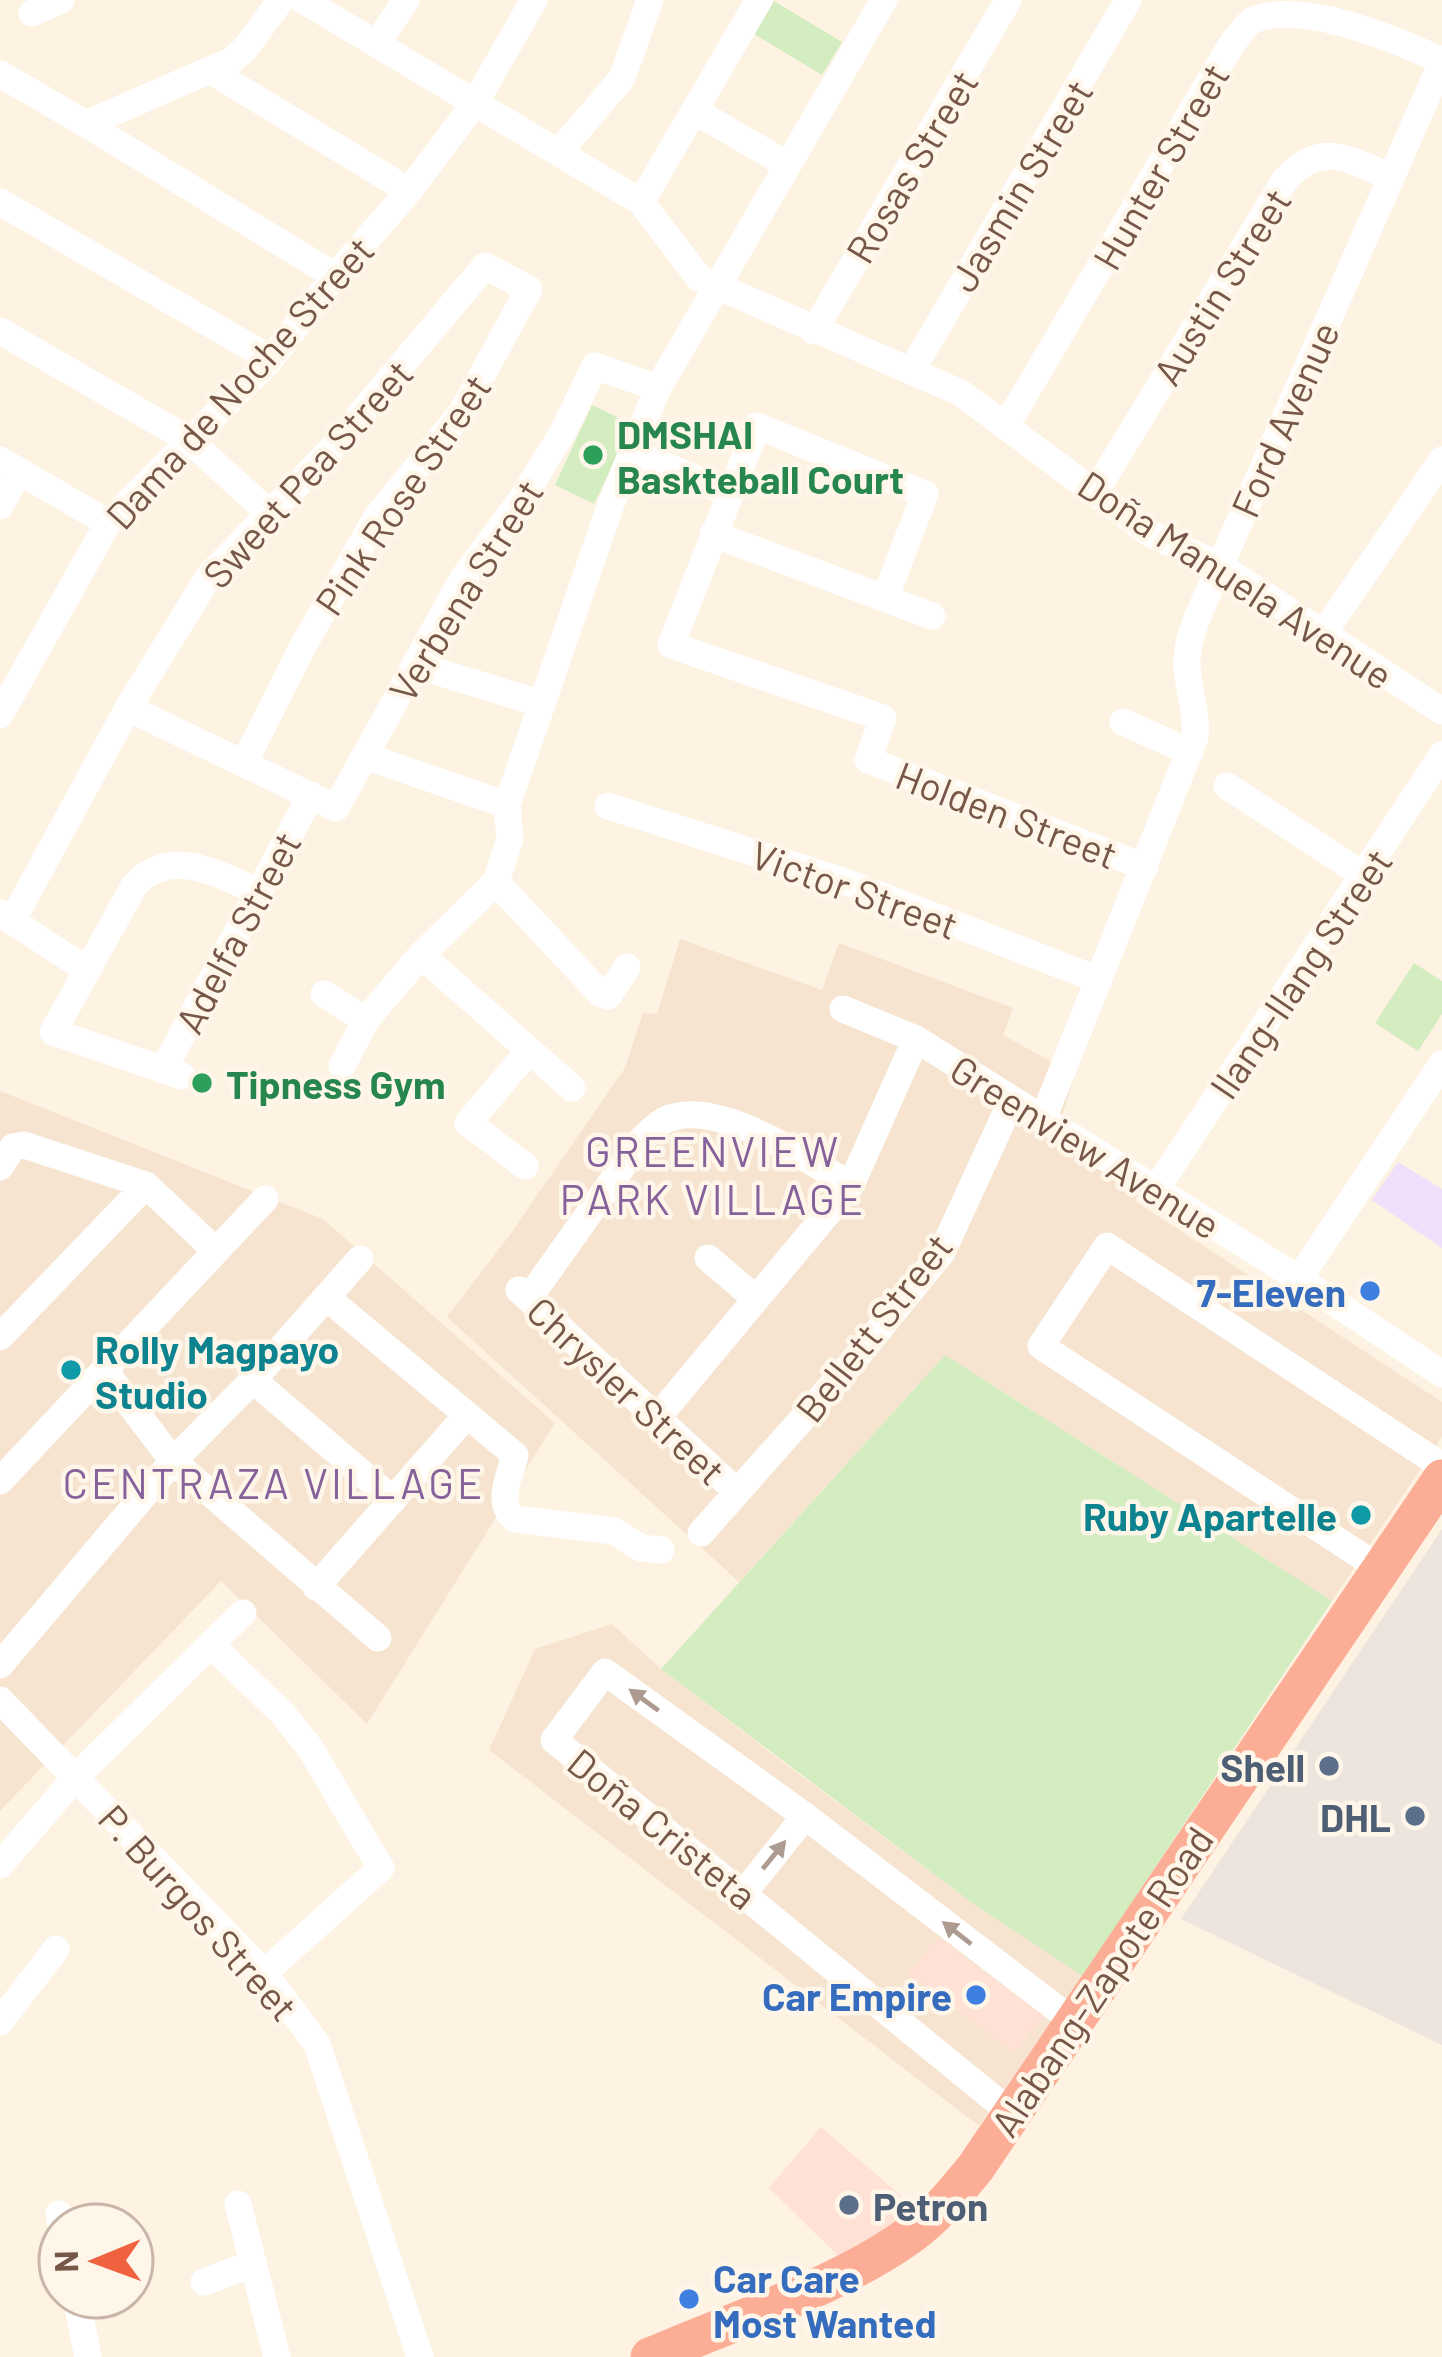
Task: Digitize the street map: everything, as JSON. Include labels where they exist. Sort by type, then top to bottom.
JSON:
[{"type":"highway","name":"Alabang-Zapote Road","points":[[650,2357],[861,2265],[916,2230],[946,2204],[976,2167],[1442,1479]]},
{"type":"street","points":[[32,13],[61,0]]},
{"type":"street","points":[[86,124],[212,71],[244,50],[281,0]]},
{"type":"street","name":"Doña Manuela Avenue","points":[[303,0],[641,202],[700,278],[716,288],[961,393],[1149,533],[1220,566],[1442,711]]},
{"type":"street","points":[[378,42],[406,0]]},
{"type":"street","name":"Dama de Noche Street","points":[[0,715],[108,523],[271,359],[335,275],[410,190],[475,103],[534,0]]},
{"type":"street","points":[[559,152],[622,78],[650,0]]},
{"type":"street","points":[[641,202],[759,0]]},
{"type":"street","points":[[343,1066],[366,1020],[421,955],[496,882],[510,838],[507,805],[631,451],[658,388],[884,0]]},
{"type":"street","name":"Rosas Street","points":[[814,331],[1008,0]]},
{"type":"street","name":"Jasmin Street","points":[[912,370],[1128,0]]},
{"type":"street","name":"Hunter Street","points":[[1006,426],[1228,50],[1250,22],[1282,9],[1316,10],[1442,61]]},
{"type":"street","name":"Ford Avenue","points":[[1043,1120],[1190,752],[1197,722],[1186,662],[1189,646],[1442,61]]},
{"type":"street","points":[[212,71],[410,190]]},
{"type":"street","points":[[0,74],[335,275]]},
{"type":"street","points":[[695,111],[788,165]]},
{"type":"street","name":"Austin Street","points":[[1095,492],[1296,167],[1331,155],[1390,177]]},
{"type":"street","points":[[0,202],[271,359]]},
{"type":"street","name":"Sweet Pea Street","points":[[6,917],[208,576],[378,397],[485,266],[529,289]]},
{"type":"street","name":"Pink Rose Street","points":[[244,763],[303,646],[377,517],[462,412],[529,289]]},
{"type":"street","points":[[0,331],[189,440],[269,513]]},
{"type":"street","name":"Verbena Street","points":[[324,802],[365,756],[462,580],[563,432],[595,366],[658,388]]},
{"type":"street","points":[[885,598],[925,494],[757,426],[713,534],[932,616]]},
{"type":"street","points":[[631,451],[728,493]]},
{"type":"street","points":[[1323,634],[1442,460]]},
{"type":"street","points":[[0,506],[9,466],[108,523]]},
{"type":"street","name":"Holden Street","points":[[713,534],[671,645],[884,718],[868,760],[1145,867]]},
{"type":"street","points":[[416,664],[542,704]]},
{"type":"street","points":[[128,708],[324,802]]},
{"type":"street","points":[[1123,722],[1190,752]]},
{"type":"street","name":"Ilang-Ilang Street","points":[[1155,1191],[1442,755]]},
{"type":"street","points":[[365,756],[507,805]]},
{"type":"street","points":[[1227,786],[1365,876]]},
{"type":"street","name":"Adelfa Street","points":[[87,970],[53,1032],[172,1073],[258,892],[324,802]]},
{"type":"street","name":"Victor Street","points":[[608,806],[845,882],[1099,980]]},
{"type":"street","points":[[6,917],[87,970],[146,873],[182,864],[258,892]]},
{"type":"street","points":[[496,882],[600,993],[614,992],[627,967]]},
{"type":"street","points":[[421,955],[572,1088]]},
{"type":"street","points":[[324,994],[366,1020]]},
{"type":"street","name":"Greenview Avenue","points":[[843,1009],[916,1039],[1442,1374]]},
{"type":"street","points":[[657,1418],[851,1185],[916,1039]]},
{"type":"street","points":[[525,1166],[468,1123],[528,1052]]},
{"type":"street","points":[[1298,1279],[1442,1064]]},
{"type":"street","name":"Bellett Street","points":[[701,1533],[850,1365],[942,1252],[1012,1100]]},
{"type":"street","name":"Chrysler Street","points":[[736,1491],[524,1294],[642,1139],[664,1120],[693,1114],[728,1122],[851,1185]]},
{"type":"street","points":[[6,1157],[24,1145],[146,1185],[216,1251]]},
{"type":"street","points":[[0,1337],[146,1185]]},
{"type":"street","points":[[3,1473],[265,1199]]},
{"type":"street","points":[[1381,1569],[1041,1346],[1107,1246],[1442,1466]]},
{"type":"street","points":[[708,1258],[756,1299]]},
{"type":"street","points":[[0,1665],[172,1461],[253,1380],[359,1259]]},
{"type":"street","points":[[326,1297],[515,1455],[504,1500],[506,1512],[515,1519],[614,1531],[641,1548],[661,1550]]},
{"type":"street","points":[[104,1370],[172,1461],[378,1638]]},
{"type":"street","points":[[253,1380],[393,1500]]},
{"type":"street","points":[[316,1587],[467,1415]]},
{"type":"street","points":[[0,1865],[75,1778],[243,1613]]},
{"type":"street","points":[[211,1645],[284,1714],[310,1748],[381,1868],[264,1973]]},
{"type":"street","name":"Doña Cristeta","points":[[1010,2112],[554,1740],[605,1672],[805,1816],[1073,2021]]},
{"type":"street","name":"P. Burgos Street","points":[[0,1700],[264,1973],[317,2044],[420,2357]]},
{"type":"street","points":[[743,1894],[805,1816]]},
{"type":"street","points":[[0,2022],[56,1949]]},
{"type":"street","points":[[238,2204],[277,2357]]},
{"type":"street","points":[[204,2282],[252,2264]]},
{"type":"street","points":[[81,2321],[88,2357]]},
{"type":"shaded area","points":[[680,939],[822,990],[839,943],[1013,1008],[1003,1035],[1075,1075],[1061,1119],[1149,1173],[1135,1201],[1442,1402],[1442,1437],[1332,1601],[945,1355],[739,1582],[447,1317],[625,1068],[643,1013],[657,1014]]},
{"type":"shaded area","points":[[0,1091],[323,1219],[555,1423],[367,1724],[221,1581],[0,1811]]},
{"type":"shaded area","points":[[1398,1162],[1442,1189],[1442,1248],[1372,1200]]},
{"type":"shaded area","points":[[1442,1529],[1442,2045],[1181,1919]]},
{"type":"shaded area","points":[[612,1624],[661,1669],[772,1754],[975,1905],[1083,1976],[979,2126],[489,1750],[535,1649]]},
{"type":"shaded area","name":"Car Empire","points":[[938,1937],[1044,2016],[1015,2053],[908,1974]]},
{"type":"shaded area","points":[[821,2127],[915,2208],[838,2256],[769,2188]]},
{"type":"green space","points":[[774,1],[842,42],[822,75],[754,34]]},
{"type":"green space","name":"DMSHAI Baskteball Court","points":[[592,405],[632,424],[594,504],[555,485]]},
{"type":"green space","points":[[1414,963],[1442,981],[1442,1014],[1418,1051],[1375,1023]]},
{"type":"green space","points":[[945,1355],[1332,1601],[1083,1976],[975,1905],[661,1669]]},
{"type":"place","name":"DMSHAI Baskteball Court","points":[[593,455]]},
{"type":"place","name":"Tipness Gym","points":[[202,1083]]},
{"type":"place","name":"7-Eleven","points":[[1370,1291]]},
{"type":"place","name":"Rolly Magpayo Studio","points":[[71,1370]]},
{"type":"place","name":"Ruby Apartelle","points":[[1361,1515]]},
{"type":"place","name":"Shell","points":[[1329,1766]]},
{"type":"place","name":"DHL","points":[[1415,1816]]},
{"type":"place","name":"Car Empire","points":[[976,1995]]},
{"type":"place","name":"Petron","points":[[849,2205]]},
{"type":"place","name":"Car Care Most Wanted","points":[[689,2299]]},
{"type":"district","name":"GREENVIEW PARK VILLAGE","points":[[713,1174]]},
{"type":"district","name":"CENTRAZA VILLAGE","points":[[274,1482]]}]
